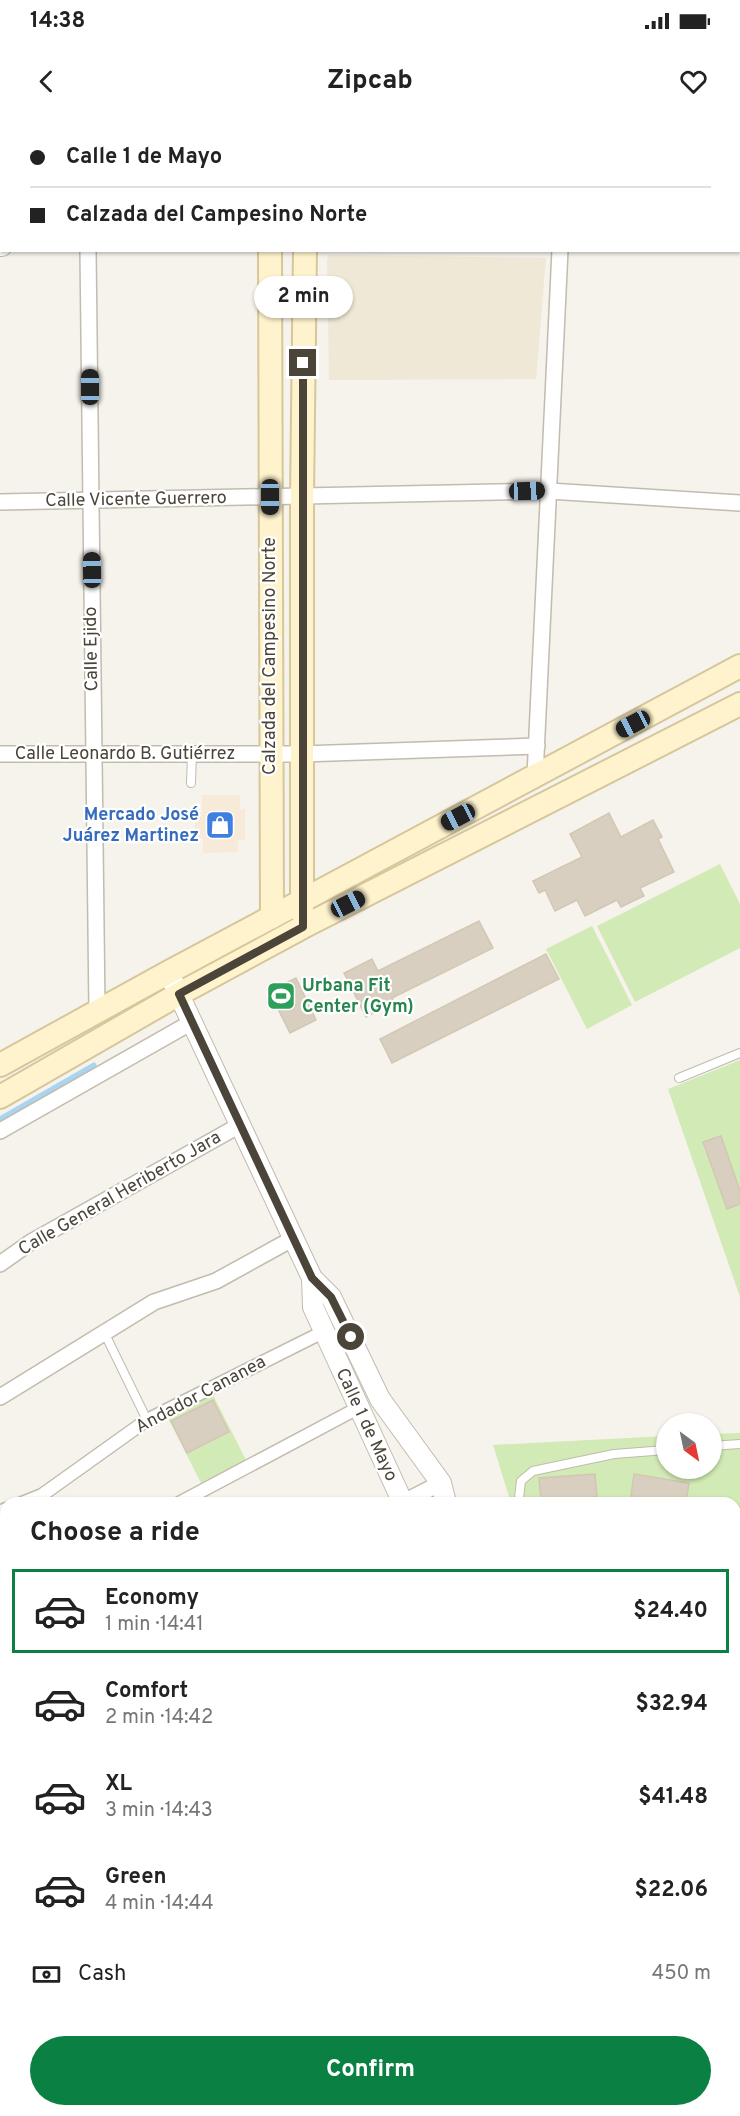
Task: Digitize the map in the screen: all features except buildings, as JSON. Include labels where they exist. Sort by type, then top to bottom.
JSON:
[{"type":"main road","name":"Calzada del Campesino Norte","points":[[270,252],[272,917]]},
{"type":"main road","name":"Calzada del Campesino Norte","points":[[303,927],[301,901],[302,497],[305,252]]},
{"type":"main road","points":[[270,561],[302,562]]},
{"type":"main road","points":[[270,621],[302,622]]},
{"type":"main road","points":[[0,1065],[740,666]]},
{"type":"main road","points":[[0,1097],[179,994],[303,927],[740,704]]},
{"type":"street","name":"Calle Ejido","points":[[88,252],[97,1011]]},
{"type":"street","points":[[536,776],[560,252]]},
{"type":"street","name":"Calle Vicente Guerrero","points":[[0,502],[549,491],[740,503]]},
{"type":"street","name":"Calle Leonardo B. Gutiérrez","points":[[0,754],[302,754],[537,746]]},
{"type":"street","name":"Calle 1 de Mayo","points":[[169,972],[312,1278],[331,1297],[380,1399],[441,1483],[445,1497]]},
{"type":"street","points":[[0,1131],[192,1022]]},
{"type":"street","name":"Calle General Heriberto Jara","points":[[0,1264],[31,1242],[240,1125]]},
{"type":"street","points":[[0,1396],[154,1302],[216,1281],[294,1238]]},
{"type":"street","name":"Calle 1 de Mayo","points":[[312,1278],[313,1307],[400,1497]]},
{"type":"street","name":"Andador Cananea","points":[[37,1497],[147,1420],[324,1332]]},
{"type":"street","points":[[191,1497],[358,1408]]},
{"type":"street","points":[[414,1497],[441,1483]]},
{"type":"lane","points":[[191,783],[192,754]]},
{"type":"lane","points":[[680,1078],[740,1053]]},
{"type":"lane","points":[[104,1331],[147,1420]]},
{"type":"lane","points":[[722,1445],[740,1444]]},
{"type":"lane","points":[[519,1497],[521,1481],[533,1471],[614,1454],[656,1451]]},
{"type":"shaded area","points":[[329,255],[546,258],[536,379],[329,380],[327,259]]},
{"type":"shaded area","name":"Mercado José Juárez Martinez","points":[[202,795],[240,795],[240,809],[245,809],[245,840],[238,841],[238,852],[203,853],[203,838],[195,838],[195,812],[202,812]]},
{"type":"green space","points":[[720,864],[740,904],[740,948],[635,1002],[597,926]]},
{"type":"green space","points":[[592,926],[632,1005],[587,1029],[546,949]]},
{"type":"green space","points":[[740,1060],[740,1297],[668,1089]]},
{"type":"green space","points":[[213,1395],[246,1460],[201,1483],[168,1418]]},
{"type":"green space","points":[[740,1433],[740,1497],[509,1497],[493,1445],[656,1437],[656,1479],[722,1479],[722,1434]]},
{"type":"waterway","points":[[0,1119],[94,1065]]},
{"type":"place","name":"Mercado José Juárez Martinez","points":[[220,825]]},
{"type":"place","name":"Urbana Fit Center (Gym)","points":[[281,996]]},
{"type":"route","points":[[303,363],[301,901],[303,927],[179,994],[312,1278],[331,1297],[351,1337]]}]
